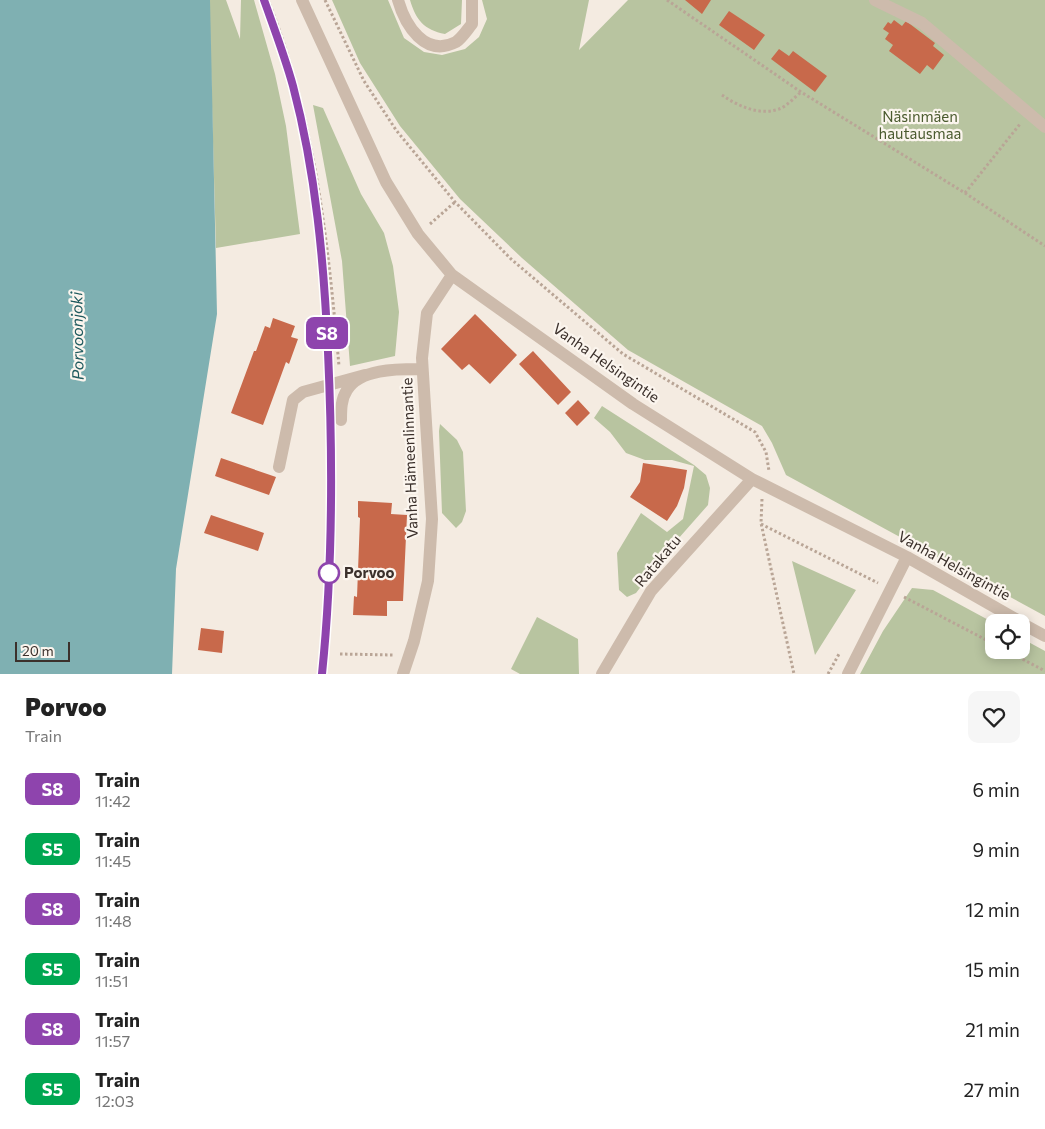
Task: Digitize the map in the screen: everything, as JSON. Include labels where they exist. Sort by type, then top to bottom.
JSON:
[{"type":"street","name":"Vanha Helsingintie","points":[[302,0],[386,182],[418,234],[452,274],[633,404],[752,479],[907,557],[1005,614]]},
{"type":"street","points":[[398,0],[413,34],[428,43],[444,46],[457,41],[472,24],[472,0]]},
{"type":"street","points":[[875,0],[922,23],[1045,127]]},
{"type":"street","name":"Vanha Hämeenlinnantie","points":[[403,674],[414,641],[428,582],[432,519],[422,369],[427,313],[452,274]]},
{"type":"street","points":[[279,467],[293,400],[303,392],[364,375],[422,369]]},
{"type":"street","points":[[341,420],[342,403],[346,390],[364,375]]},
{"type":"street","name":"Ratakatu","points":[[602,674],[651,591],[752,479]]},
{"type":"street","points":[[848,674],[907,557]]},
{"type":"street","name":"Vanha Helsingintie","points":[[1030,628],[1045,636]]},
{"type":"path","points":[[268,0],[287,51],[310,142],[331,282],[340,383]]},
{"type":"path","points":[[325,0],[364,81],[396,130],[455,202],[511,259],[624,354],[755,432],[766,452],[770,468],[760,511],[761,523],[794,674]]},
{"type":"path","points":[[667,0],[801,92],[1045,246]]},
{"type":"path","points":[[722,95],[737,105],[758,111],[780,109],[801,92]]},
{"type":"path","points":[[965,194],[1028,114]]},
{"type":"path","points":[[418,234],[455,202]]},
{"type":"path","points":[[340,654],[394,654]]},
{"type":"path","points":[[1022,659],[1045,671]]},
{"type":"green space","points":[[209,0],[226,0],[240,39],[241,0],[254,0],[275,74],[286,126],[300,234],[216,248]]},
{"type":"green space","name":"Näsinmäen hautausmaa","points":[[332,0],[388,0],[404,38],[424,52],[442,55],[465,49],[479,37],[487,19],[482,0],[589,0],[579,50],[628,0],[1045,0],[1045,616],[786,475],[772,443],[762,426],[628,350],[522,258],[460,199],[400,126],[360,63]]},
{"type":"green space","points":[[410,0],[462,0],[461,24],[445,34],[432,30],[426,27],[418,18]]},
{"type":"green space","points":[[313,105],[323,108],[361,194],[384,233],[393,266],[399,312],[395,356],[350,366],[342,261]]},
{"type":"green space","points":[[602,406],[694,465],[706,475],[710,488],[708,505],[678,539],[636,593],[627,597],[619,590],[617,553],[641,513],[667,532],[683,519],[694,466],[672,460],[645,460],[626,453],[610,432],[594,418]]},
{"type":"green space","points":[[440,424],[457,440],[463,452],[466,511],[462,522],[456,528],[442,513]]},
{"type":"green space","points":[[792,561],[856,590],[815,655]]},
{"type":"green space","points":[[912,588],[933,590],[985,618],[985,659],[1030,659],[1030,643],[1045,651],[1045,674],[860,674],[883,631]]},
{"type":"green space","points":[[537,617],[578,639],[579,674],[520,674],[511,669]]},
{"type":"water","name":"Porvoonjoki","points":[[0,0],[210,0],[217,314],[176,569],[172,674],[0,674]]},
{"type":"building","points":[[685,0],[711,0],[702,14]]},
{"type":"building","points":[[729,11],[765,35],[754,50],[719,25]]},
{"type":"building","points":[[894,20],[902,26],[906,21],[935,43],[933,46],[944,55],[933,70],[927,65],[920,74],[889,51],[893,45],[885,39],[889,33],[883,29],[888,22],[891,24]]},
{"type":"building","points":[[779,49],[789,56],[793,51],[827,76],[815,92],[771,59]]},
{"type":"building","points":[[475,314],[517,355],[490,384],[469,364],[462,370],[441,349]]},
{"type":"building","points":[[273,318],[295,326],[291,337],[298,339],[289,364],[286,362],[263,425],[231,413],[265,326],[270,328]]},
{"type":"building","points":[[533,351],[571,392],[558,405],[519,364]]},
{"type":"building","points":[[578,400],[590,413],[577,426],[565,413]]},
{"type":"building","points":[[221,458],[276,477],[269,495],[215,476]]},
{"type":"building","points":[[643,463],[687,470],[684,488],[677,506],[667,521],[630,497],[640,482]]},
{"type":"building","points":[[358,501],[392,503],[391,514],[407,515],[403,601],[387,601],[387,616],[353,615],[354,596],[357,597],[360,518],[358,517]]},
{"type":"building","points":[[211,515],[264,533],[258,551],[204,533]]},
{"type":"building","points":[[201,628],[224,631],[222,653],[198,650]]},
{"type":"railway","points":[[264,0],[293,86],[308,152],[318,218],[324,285],[331,433],[331,513],[326,634],[322,674]]},
{"type":"train","name":"S8","points":[[264,0],[293,86],[313,184],[325,281],[332,444],[328,611],[322,674]]},
{"type":"place","name":"Porvoo","points":[[329,573]]}]
